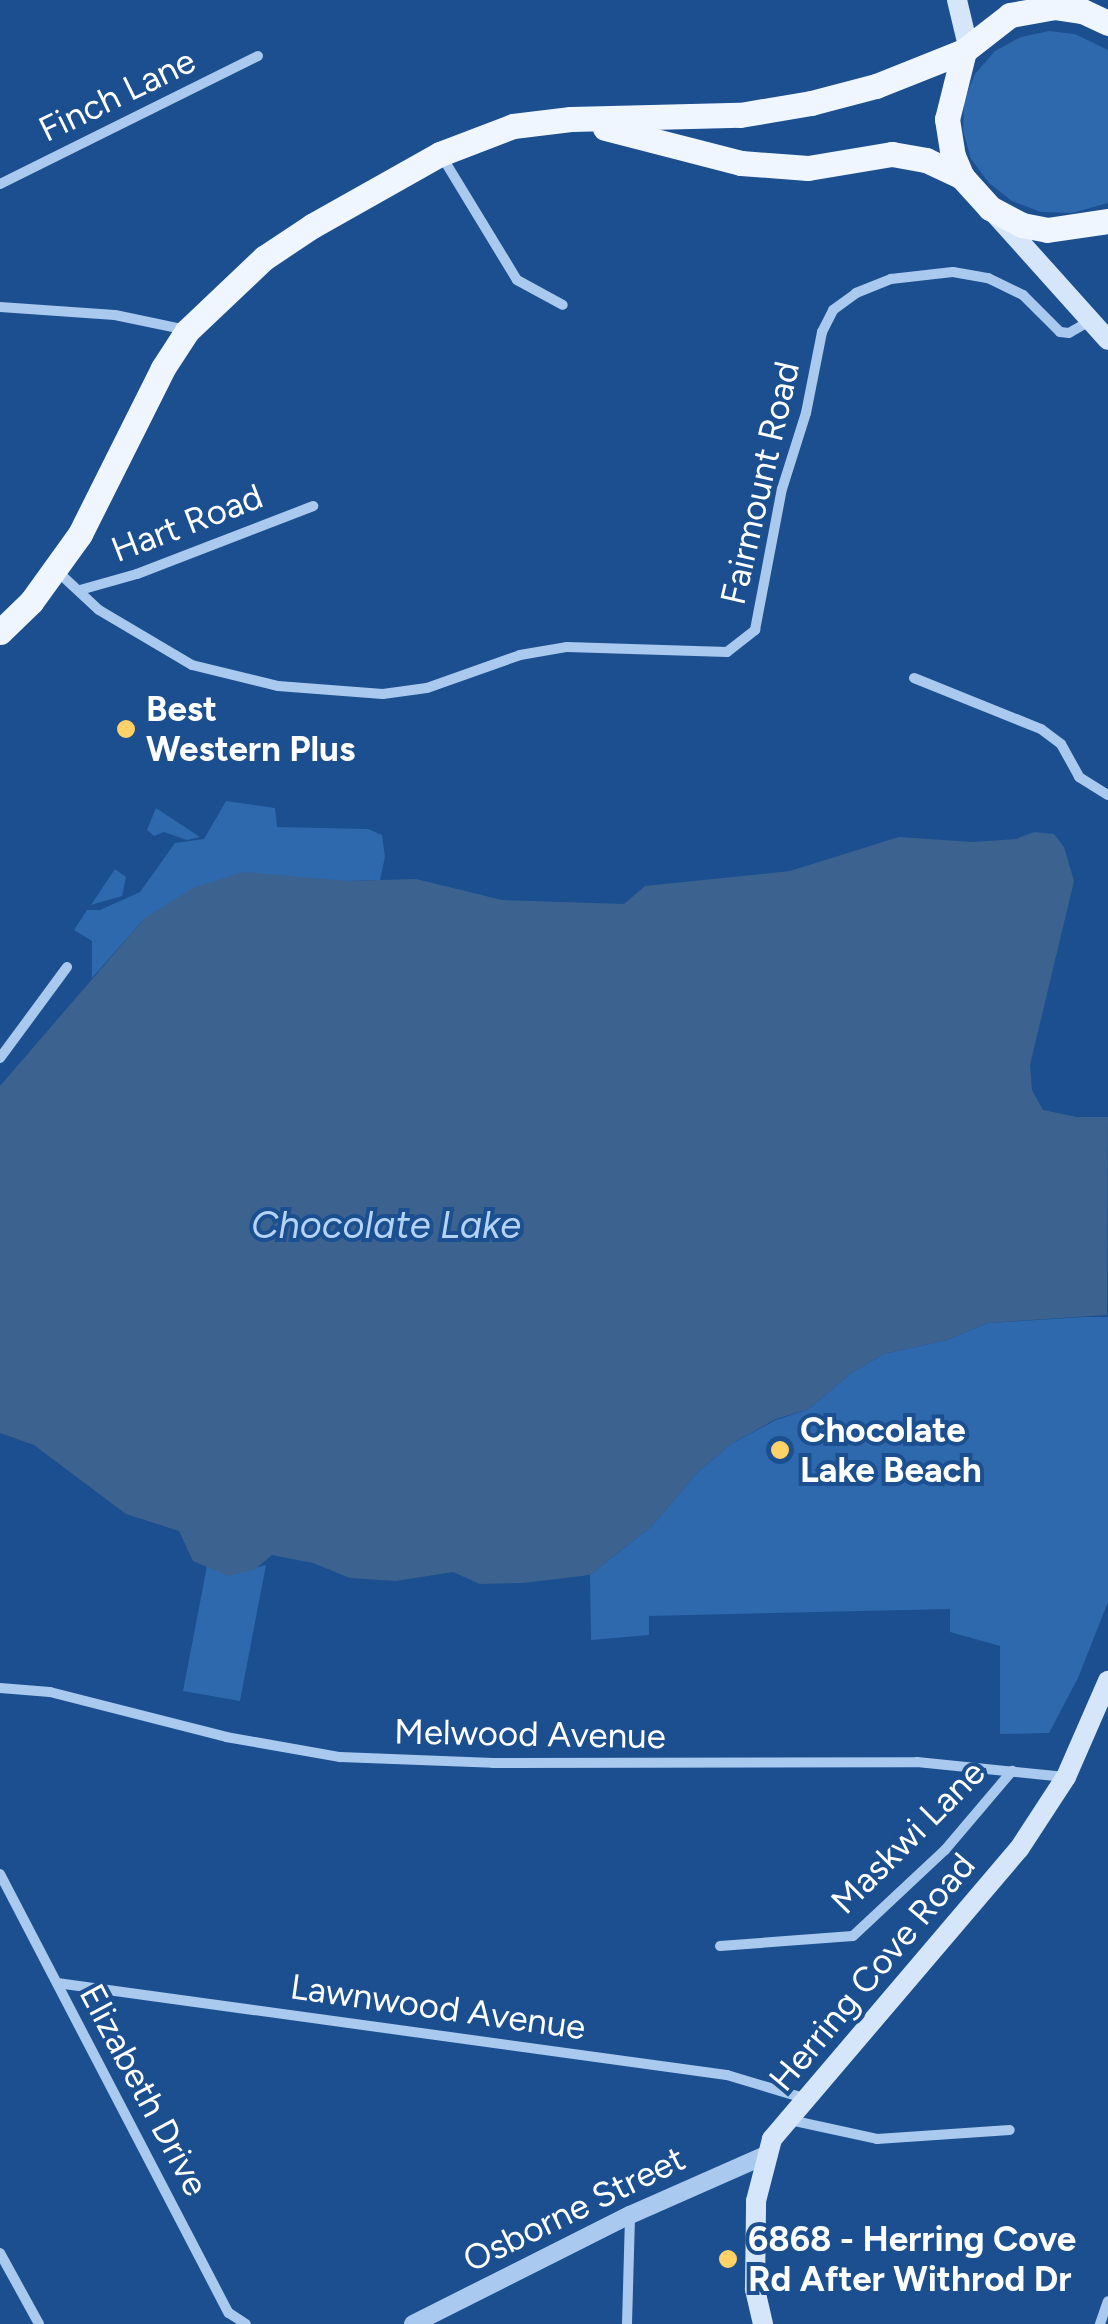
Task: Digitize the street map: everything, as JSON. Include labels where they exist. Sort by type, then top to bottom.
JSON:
[{"type":"main road","points":[[957,0],[966,48],[947,118],[953,156],[962,177],[1108,340]]},
{"type":"main road","points":[[0,632],[56,570],[80,534],[163,368],[187,330],[264,258],[440,154],[513,126],[571,119],[740,115],[811,104],[876,86],[966,48],[1010,15],[1044,7],[1080,5],[1108,23]]},
{"type":"main road","points":[[571,119],[741,163],[808,168],[892,154],[926,160],[962,177]]},
{"type":"main road","points":[[990,208],[1022,225],[1047,230],[1108,221]]},
{"type":"main road","name":"Herring Cove Road","points":[[763,2324],[755,2289],[756,2201],[764,2156],[790,2120],[1019,1849],[1066,1777],[1108,1680]]},
{"type":"street","name":"Finch Lane","points":[[0,184],[258,56]]},
{"type":"street","points":[[440,154],[517,280],[562,305]]},
{"type":"street","name":"Fairmount Road","points":[[56,570],[99,610],[192,666],[278,686],[383,694],[427,688],[520,655],[567,646],[727,652],[755,630],[782,489],[806,413],[822,332],[833,310],[856,293],[890,278],[953,272],[988,278],[1023,294],[1060,332],[1069,333],[1088,322]]},
{"type":"street","points":[[0,307],[115,315],[187,330]]},
{"type":"street","name":"Hart Road","points":[[80,590],[137,574],[313,506]]},
{"type":"street","points":[[914,678],[1041,729],[1061,744],[1079,778],[1108,796]]},
{"type":"street","points":[[0,1058],[67,967]]},
{"type":"street","name":"Melwood Avenue","points":[[0,1688],[50,1692],[226,1737],[340,1757],[492,1763],[917,1762],[1066,1777]]},
{"type":"street","name":"Maskwi Lane","points":[[720,1946],[853,1936],[945,1850],[1012,1771]]},
{"type":"street","name":"Elizabeth Drive","points":[[0,1874],[229,2313],[246,2324]]},
{"type":"street","name":"Lawnwood Avenue","points":[[57,1983],[727,2075],[808,2100]]},
{"type":"street","points":[[790,2120],[877,2139],[1010,2130]]},
{"type":"street","name":"Osborne Street","points":[[413,2324],[630,2215],[764,2156]]},
{"type":"street","points":[[627,2324],[630,2215]]},
{"type":"street","points":[[0,2253],[39,2324]]},
{"type":"street","points":[[1100,2324],[1108,2301]]},
{"type":"shaded area","points":[[1049,31],[1075,34],[1108,50],[1108,203],[1072,213],[1041,212],[1012,201],[989,183],[971,159],[963,131],[964,101],[975,74],[995,51],[1021,37]]},
{"type":"shaded area","points":[[226,801],[275,808],[277,827],[368,829],[382,835],[385,857],[380,880],[348,881],[144,919],[92,978],[92,941],[74,930],[87,910],[100,910],[140,892],[175,843],[204,839]]},
{"type":"shaded area","points":[[156,808],[200,837],[187,840],[164,832],[154,836],[147,830]]},
{"type":"shaded area","points":[[115,869],[126,877],[122,896],[91,905]]},
{"type":"shaded area","points":[[1108,1317],[1108,1602],[1078,1678],[1049,1733],[1000,1734],[1000,1646],[950,1632],[950,1609],[649,1616],[649,1635],[591,1640],[590,1575],[652,1526],[698,1472],[731,1444],[776,1420],[809,1409],[850,1374],[884,1354],[947,1340],[988,1323]]},
{"type":"shaded area","points":[[266,1565],[240,1701],[183,1691],[207,1566],[228,1575]]},
{"type":"water","name":"Chocolate Lake","points":[[1034,832],[1054,834],[1064,847],[1074,881],[1030,1065],[1032,1090],[1043,1110],[1077,1117],[1108,1117],[1107,1315],[988,1323],[947,1340],[884,1354],[850,1374],[809,1409],[776,1419],[731,1444],[698,1472],[652,1526],[590,1575],[523,1583],[480,1584],[453,1572],[396,1581],[350,1578],[313,1563],[272,1555],[254,1570],[228,1576],[193,1561],[179,1531],[126,1514],[34,1445],[0,1433],[0,1086],[144,919],[193,888],[243,872],[348,881],[416,879],[502,900],[624,904],[645,886],[790,871],[899,837],[973,842],[1016,839]]},
{"type":"place","name":"Best Western Plus","points":[[126,729]]},
{"type":"place","name":"Chocolate Lake Beach","points":[[780,1450]]},
{"type":"place","name":"6868 - Herring Cove Rd After Withrod Dr","points":[[728,2259]]}]
